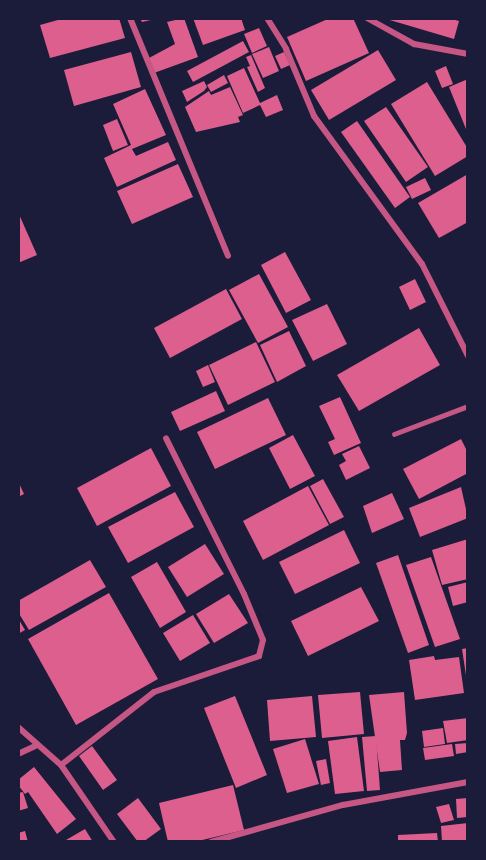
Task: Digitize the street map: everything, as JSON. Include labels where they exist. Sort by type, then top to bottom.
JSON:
[{"type":"street","points":[[130,18],[228,256]]},
{"type":"street","points":[[267,18],[286,49],[314,116],[422,264],[468,356]]},
{"type":"street","points":[[367,18],[414,44],[468,54]]},
{"type":"street","points":[[61,765],[154,692],[259,656],[263,640],[244,594],[166,438]]},
{"type":"street","points":[[18,727],[35,746],[61,765],[114,842]]},
{"type":"street","points":[[18,754],[35,746]]},
{"type":"street","points":[[211,842],[343,805],[468,783]]},
{"type":"lane","points":[[394,434],[468,406]]},
{"type":"building","points":[[65,18],[119,18],[125,38],[50,58],[40,25]]},
{"type":"building","points":[[140,18],[155,18],[155,19],[142,22]]},
{"type":"building","points":[[184,18],[198,57],[154,73],[149,58],[175,44],[167,22]]},
{"type":"building","points":[[193,18],[241,18],[245,30],[203,45]]},
{"type":"building","points":[[330,18],[353,18],[369,53],[306,81],[287,37]]},
{"type":"building","points":[[383,18],[448,18],[459,21],[454,39]]},
{"type":"building","points":[[259,28],[267,46],[252,53],[244,34]]},
{"type":"building","points":[[243,41],[249,52],[193,82],[187,71]]},
{"type":"building","points":[[269,47],[279,71],[263,78],[252,54]]},
{"type":"building","points":[[378,50],[396,80],[329,120],[311,90]]},
{"type":"building","points":[[131,52],[141,87],[74,106],[64,70]]},
{"type":"building","points":[[284,52],[290,65],[281,69],[275,56]]},
{"type":"building","points":[[251,55],[265,88],[258,92],[247,67],[250,66],[246,57]]},
{"type":"building","points":[[446,66],[453,84],[442,88],[435,71]]},
{"type":"building","points":[[244,68],[260,103],[277,95],[283,110],[266,117],[260,105],[243,113],[227,76]]},
{"type":"building","points":[[224,75],[228,83],[211,92],[207,85]]},
{"type":"building","points":[[468,79],[468,134],[449,87]]},
{"type":"building","points":[[204,81],[207,87],[204,91],[187,102],[182,91]]},
{"type":"building","points":[[427,82],[468,149],[468,156],[435,176],[391,104]]},
{"type":"building","points":[[230,87],[243,115],[238,117],[240,122],[196,132],[185,107],[209,91],[211,95]]},
{"type":"building","points":[[145,89],[166,135],[132,149],[136,156],[168,142],[176,160],[117,187],[104,158],[131,145],[113,104]]},
{"type":"building","points":[[386,107],[428,167],[406,182],[364,121]]},
{"type":"building","points":[[117,119],[128,145],[113,151],[103,125]]},
{"type":"building","points":[[357,121],[410,197],[395,208],[341,132]]},
{"type":"building","points":[[178,164],[193,197],[132,224],[117,191]]},
{"type":"building","points":[[468,174],[468,222],[439,238],[418,203]]},
{"type":"building","points":[[425,178],[431,190],[412,199],[406,187]]},
{"type":"building","points":[[18,212],[37,255],[18,263]]},
{"type":"building","points":[[285,252],[311,300],[286,313],[261,265]]},
{"type":"building","points":[[259,274],[288,327],[258,343],[229,290]]},
{"type":"building","points":[[415,279],[426,302],[410,310],[399,287]]},
{"type":"building","points":[[226,289],[242,319],[170,358],[154,328]]},
{"type":"building","points":[[327,304],[347,344],[313,361],[292,320]]},
{"type":"building","points":[[419,328],[440,365],[359,411],[337,375]]},
{"type":"building","points":[[289,331],[306,366],[277,382],[260,345]]},
{"type":"building","points":[[256,342],[275,382],[228,405],[209,365]]},
{"type":"building","points":[[208,365],[215,382],[203,387],[196,371]]},
{"type":"building","points":[[216,391],[225,411],[180,431],[171,412]]},
{"type":"building","points":[[340,397],[361,443],[334,455],[328,442],[335,439],[319,406]]},
{"type":"building","points":[[268,398],[286,435],[215,469],[197,432]]},
{"type":"building","points":[[293,435],[315,476],[290,489],[269,448]]},
{"type":"building","points":[[461,439],[468,453],[468,473],[419,499],[403,469]]},
{"type":"building","points":[[359,446],[370,468],[346,480],[339,465],[346,461],[342,454]]},
{"type":"building","points":[[151,448],[171,486],[97,526],[77,488]]},
{"type":"building","points":[[323,479],[344,517],[330,524],[310,486]]},
{"type":"building","points":[[18,481],[24,494],[18,497]]},
{"type":"building","points":[[308,486],[329,525],[263,560],[243,521]]},
{"type":"building","points":[[461,487],[468,518],[420,537],[409,508]]},
{"type":"building","points":[[175,492],[194,527],[128,563],[108,527]]},
{"type":"building","points":[[392,493],[404,519],[372,533],[363,506]]},
{"type":"building","points":[[344,530],[360,563],[295,594],[279,562]]},
{"type":"building","points":[[468,539],[468,579],[442,585],[432,550]]},
{"type":"building","points":[[205,544],[224,574],[187,597],[168,567]]},
{"type":"building","points":[[398,555],[429,645],[408,653],[376,563]]},
{"type":"building","points":[[431,557],[460,639],[435,647],[406,565]]},
{"type":"building","points":[[90,560],[106,587],[29,630],[18,612],[18,601]]},
{"type":"building","points":[[157,562],[186,612],[160,628],[131,577]]},
{"type":"building","points":[[468,582],[468,602],[453,606],[448,587]]},
{"type":"building","points":[[361,587],[379,621],[308,656],[291,621]]},
{"type":"building","points":[[109,593],[158,679],[76,725],[28,639]]},
{"type":"building","points":[[229,594],[248,623],[214,643],[196,614]]},
{"type":"building","points":[[193,615],[210,643],[180,661],[163,633]]},
{"type":"building","points":[[18,618],[25,630],[18,634]]},
{"type":"building","points":[[468,648],[468,682],[467,682],[462,649]]},
{"type":"building","points":[[434,656],[435,660],[459,657],[464,693],[415,700],[409,660]]},
{"type":"building","points":[[360,692],[364,734],[322,738],[318,695]]},
{"type":"building","points":[[404,692],[407,733],[405,740],[400,740],[402,770],[380,772],[369,695]]},
{"type":"building","points":[[235,696],[267,775],[236,788],[204,708]]},
{"type":"building","points":[[312,696],[316,737],[270,741],[267,700]]},
{"type":"building","points":[[468,718],[468,740],[447,743],[443,721]]},
{"type":"building","points":[[443,728],[445,744],[424,747],[422,731]]},
{"type":"building","points":[[376,736],[380,790],[367,791],[362,737]]},
{"type":"building","points":[[357,737],[364,791],[335,794],[328,741]]},
{"type":"building","points":[[305,739],[319,784],[287,793],[273,749]]},
{"type":"building","points":[[468,743],[468,752],[456,754],[455,744]]},
{"type":"building","points":[[452,744],[454,756],[425,760],[423,748]]},
{"type":"building","points":[[92,746],[117,780],[103,790],[79,756]]},
{"type":"building","points":[[326,759],[330,783],[321,785],[316,761]]},
{"type":"building","points":[[34,767],[76,819],[57,834],[28,792],[25,794],[18,785],[18,780]]},
{"type":"building","points":[[233,785],[244,830],[194,842],[168,842],[159,803]]},
{"type":"building","points":[[23,792],[28,808],[18,811],[18,793]]},
{"type":"building","points":[[138,798],[161,829],[143,842],[138,842],[117,814]]},
{"type":"building","points":[[468,798],[468,817],[457,818],[456,799]]},
{"type":"building","points":[[449,804],[454,820],[441,823],[436,807]]},
{"type":"building","points":[[468,823],[468,842],[442,842],[441,826]]},
{"type":"building","points":[[85,829],[93,842],[67,842],[66,840]]},
{"type":"building","points":[[25,831],[28,842],[18,842],[18,833]]},
{"type":"building","points":[[437,833],[438,842],[398,842],[398,835]]}]
